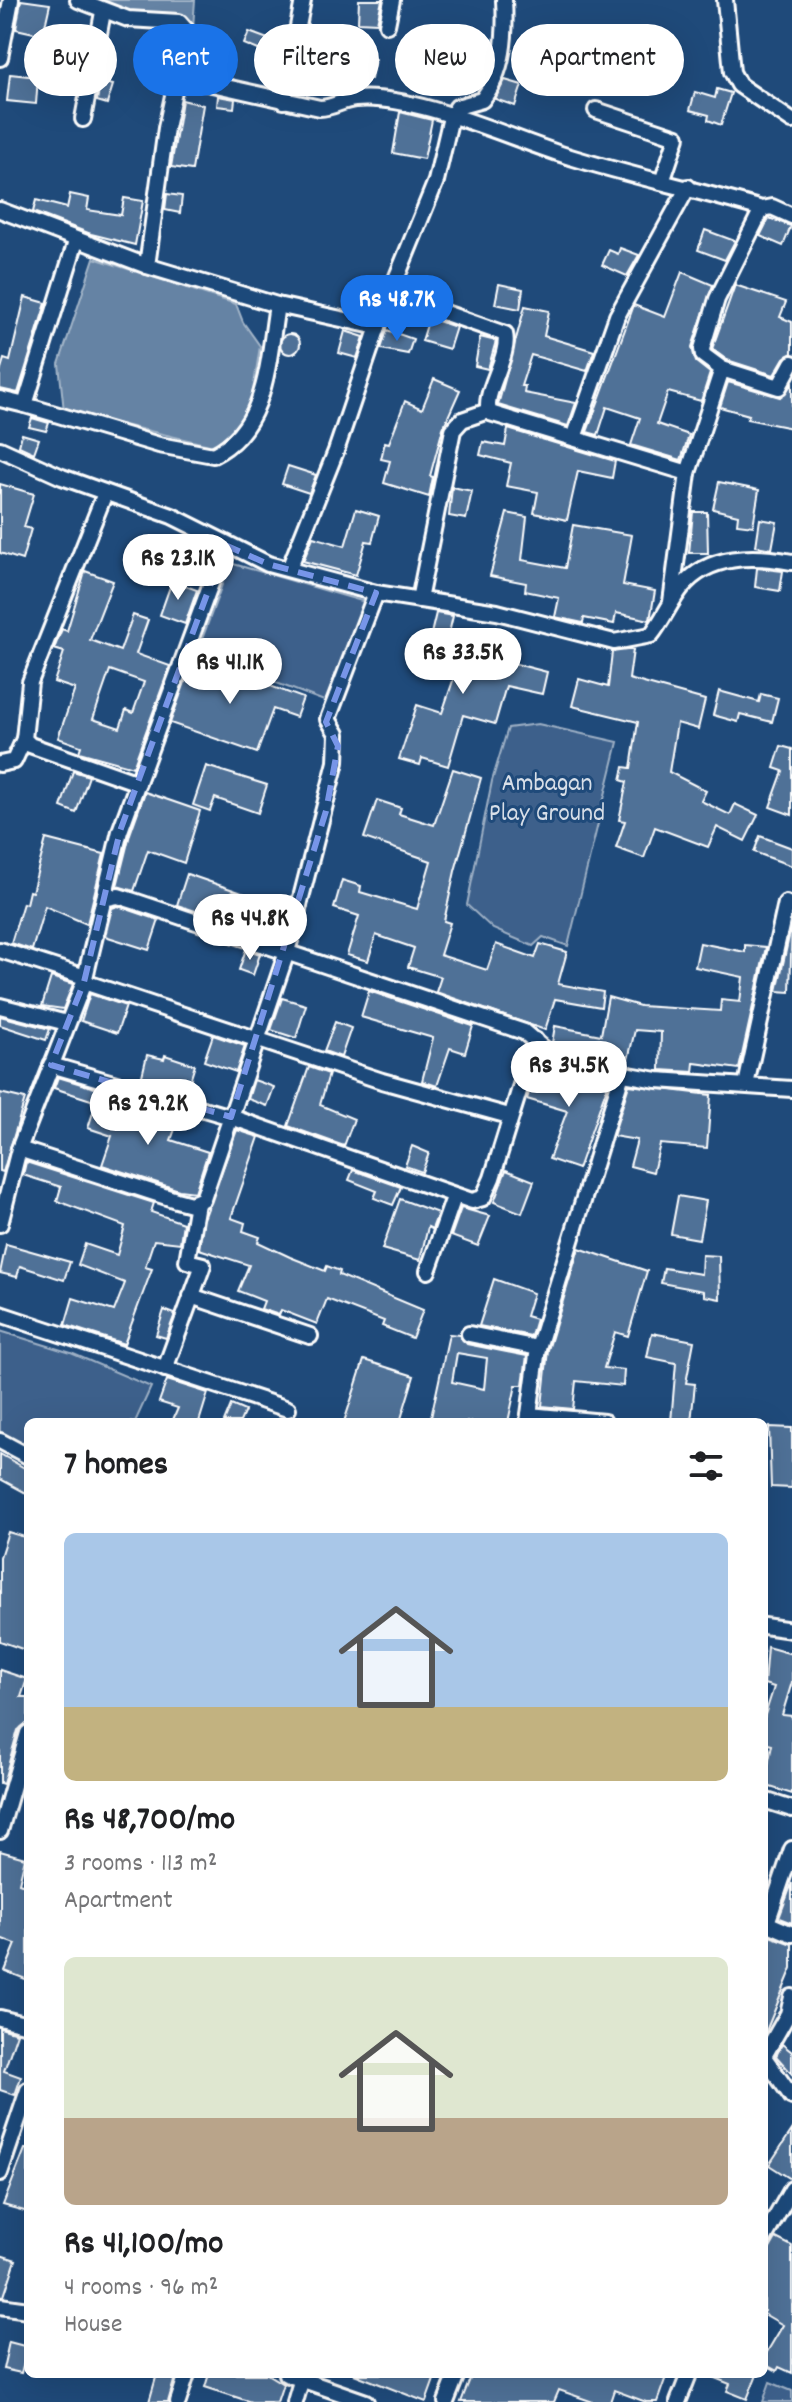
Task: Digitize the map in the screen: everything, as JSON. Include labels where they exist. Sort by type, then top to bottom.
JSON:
[{"type":"street","points":[[0,58],[11,0]]},
{"type":"street","points":[[78,0],[128,19],[176,24]]},
{"type":"street","points":[[284,101],[303,0]]},
{"type":"street","points":[[387,25],[392,0]]},
{"type":"street","points":[[289,569],[336,451],[378,327],[436,181],[451,117],[457,107],[482,100],[499,72],[506,23],[504,0]]},
{"type":"street","points":[[725,0],[732,72],[739,85],[792,121]]},
{"type":"street","points":[[83,119],[103,12]]},
{"type":"street","points":[[238,90],[332,108],[356,98],[396,103],[451,117],[565,155],[762,209],[772,207],[792,216]]},
{"type":"street","points":[[147,266],[173,96]]},
{"type":"street","points":[[596,110],[677,137],[662,182]]},
{"type":"street","points":[[574,438],[617,316],[688,187]]},
{"type":"street","points":[[762,209],[717,299],[703,341],[703,355],[722,369],[779,387],[792,363]]},
{"type":"street","points":[[0,210],[147,266],[277,305],[378,327]]},
{"type":"street","points":[[25,405],[76,241]]},
{"type":"street","points":[[391,294],[505,334],[506,348],[488,411]]},
{"type":"street","points":[[0,399],[159,445],[213,455],[241,437],[251,421],[265,377],[277,305]]},
{"type":"street","points":[[671,605],[674,562],[688,473],[722,369]]},
{"type":"street","points":[[419,600],[453,430],[462,420],[488,411],[688,473]]},
{"type":"street","points":[[0,449],[105,493],[172,516],[268,564],[376,593],[497,612],[614,642],[651,635],[682,586],[710,563],[734,558],[792,562]]},
{"type":"street","points":[[0,764],[14,761],[24,739],[30,682],[105,493]]},
{"type":"street","points":[[0,1224],[19,1149],[84,980],[109,869],[225,545]]},
{"type":"street","points":[[19,1149],[176,1200],[197,1203],[203,1199],[287,952],[326,811],[336,762],[338,739],[328,722],[329,716],[376,593]]},
{"type":"street","points":[[24,739],[30,745],[138,783]]},
{"type":"street","points":[[104,899],[118,896],[137,902],[524,1032],[556,1059],[569,1064],[657,1080],[792,1089]]},
{"type":"street","points":[[746,1085],[786,903]]},
{"type":"street","points":[[0,950],[382,1081],[509,1116]]},
{"type":"street","points":[[0,1006],[67,1023]]},
{"type":"street","points":[[51,1065],[231,1117],[472,1201],[483,1198],[535,1040]]},
{"type":"street","points":[[529,1418],[538,1348],[622,1074]]},
{"type":"street","points":[[428,1271],[454,1197]]},
{"type":"street","points":[[165,1369],[203,1265],[187,1261],[197,1203]]},
{"type":"street","points":[[191,1296],[310,1336]]},
{"type":"street","points":[[0,1314],[288,1409]]},
{"type":"street","points":[[469,1334],[538,1348]]},
{"type":"street","points":[[0,1441],[24,1454]]},
{"type":"street","points":[[768,1627],[792,1630]]},
{"type":"street","points":[[0,1831],[24,1747]]},
{"type":"street","points":[[768,1801],[792,1809]]},
{"type":"street","points":[[768,1916],[792,1849]]},
{"type":"street","points":[[768,1923],[792,1934]]},
{"type":"street","points":[[768,2051],[790,2015],[792,1997]]},
{"type":"street","points":[[0,2018],[24,2024]]},
{"type":"street","points":[[768,2063],[792,2097]]},
{"type":"street","points":[[0,2173],[24,2102]]},
{"type":"street","points":[[768,2231],[792,2189]]},
{"type":"street","points":[[0,2306],[24,2309]]},
{"type":"street","points":[[178,2402],[186,2378]]},
{"type":"street","points":[[295,2402],[302,2378],[366,2402]]},
{"type":"street","points":[[446,2402],[455,2378]]},
{"type":"street","points":[[678,2402],[687,2378]]},
{"type":"highlighted area","points":[[225,545],[268,564],[376,593],[326,722],[338,746],[326,811],[231,1117],[51,1065],[84,982],[120,831]]},
{"type":"green space","points":[[230,563],[372,604],[332,704],[197,653]]},
{"type":"green space","name":"Ambagan Play Ground","points":[[538,724],[618,742],[568,946],[543,937],[533,946],[493,929],[467,905],[492,781],[508,728]]},
{"type":"green space","points":[[0,1331],[71,1353],[151,1387],[137,1418],[24,1418],[24,1444],[0,1434]]},
{"type":"green space","points":[[770,2382],[792,2391],[792,2402],[763,2402]]},
{"type":"shaded area","points":[[82,0],[195,0],[193,24],[177,24]]},
{"type":"shaded area","points":[[94,258],[236,304],[243,322],[260,346],[249,417],[222,448],[64,411],[59,364]]},
{"type":"building","points":[[21,0],[50,4],[45,24],[24,24],[24,31],[16,29]]},
{"type":"building","points":[[359,0],[382,0],[377,23],[358,22]]},
{"type":"building","points":[[249,32],[254,34],[254,48],[244,44]]},
{"type":"building","points":[[10,74],[24,76],[24,96],[37,96],[36,104],[7,101]]},
{"type":"building","points":[[505,80],[511,82],[511,96],[518,96],[515,106],[495,99]]},
{"type":"building","points":[[717,89],[731,93],[721,125],[708,120],[709,115],[690,110],[695,92],[715,98]]},
{"type":"building","points":[[98,96],[110,96],[107,104],[97,101]]},
{"type":"building","points":[[218,96],[235,99],[234,108],[217,106]]},
{"type":"building","points":[[182,100],[203,105],[192,170],[171,167]]},
{"type":"building","points":[[400,112],[432,120],[424,159],[393,153]]},
{"type":"building","points":[[70,194],[89,198],[87,210],[121,215],[124,198],[143,201],[135,245],[91,234],[33,212],[36,200],[67,208]]},
{"type":"building","points":[[167,194],[182,196],[180,213],[165,210]]},
{"type":"building","points":[[769,218],[791,226],[783,246],[760,236]]},
{"type":"building","points":[[705,230],[735,241],[725,260],[698,250]]},
{"type":"building","points":[[620,248],[639,255],[627,276],[602,265],[609,250],[618,254]]},
{"type":"building","points":[[682,272],[713,285],[692,347],[696,362],[710,373],[701,401],[668,392],[657,424],[689,435],[681,460],[631,445],[640,418],[607,407],[598,435],[587,432],[634,305],[665,317]]},
{"type":"building","points":[[499,284],[523,289],[520,309],[495,304]]},
{"type":"building","points":[[735,285],[786,302],[780,317],[792,322],[792,353],[784,358],[774,375],[727,360],[712,349]]},
{"type":"building","points":[[25,297],[46,303],[18,393],[0,389],[0,372],[4,359],[10,361]]},
{"type":"building","points":[[525,306],[549,311],[544,336],[594,351],[587,371],[531,355],[521,386],[525,386],[524,393],[576,403],[568,426],[498,405]]},
{"type":"building","points":[[429,318],[456,327],[449,349],[422,341]]},
{"type":"building","points":[[387,330],[413,339],[408,354],[381,349]]},
{"type":"building","points":[[345,331],[364,337],[357,358],[339,353]]},
{"type":"building","points":[[290,334],[297,337],[300,344],[297,351],[290,354],[283,351],[280,344],[283,337]]},
{"type":"building","points":[[480,337],[496,341],[488,369],[475,366]]},
{"type":"building","points":[[434,379],[460,390],[443,428],[430,476],[433,477],[429,497],[384,483],[390,461],[381,459],[385,442],[389,443],[405,401],[422,409]]},
{"type":"building","points":[[728,382],[780,397],[792,384],[792,428],[747,419],[749,415],[720,407]]},
{"type":"building","points":[[32,418],[49,423],[46,431],[29,427]]},
{"type":"building","points":[[508,429],[615,461],[612,478],[578,471],[567,520],[534,513],[538,492],[506,486],[511,463],[480,455],[483,442],[505,446]]},
{"type":"building","points":[[22,434],[39,439],[34,453],[19,446]]},
{"type":"building","points":[[288,466],[316,475],[309,493],[282,484]]},
{"type":"building","points":[[719,482],[759,490],[753,526],[737,524],[738,515],[713,509]]},
{"type":"building","points":[[0,484],[34,494],[24,527],[31,529],[22,560],[0,553]]},
{"type":"building","points":[[452,487],[472,491],[466,519],[449,516]]},
{"type":"building","points":[[356,509],[379,516],[372,542],[366,541],[356,575],[303,561],[313,537],[345,546]]},
{"type":"building","points":[[693,512],[707,512],[708,553],[689,553]]},
{"type":"building","points":[[507,513],[527,517],[522,560],[565,568],[573,525],[632,535],[623,585],[655,591],[650,620],[616,613],[614,624],[584,618],[583,623],[555,617],[559,598],[525,591],[526,583],[490,576]]},
{"type":"building","points":[[760,519],[777,522],[772,549],[756,546]]},
{"type":"building","points":[[757,568],[783,571],[780,591],[755,587]]},
{"type":"building","points":[[85,571],[113,581],[90,640],[120,651],[133,615],[148,620],[136,654],[170,666],[133,767],[79,752],[81,746],[58,738],[75,689],[54,682],[64,652],[54,649],[62,629],[67,631]],"holes":[[[110,670],[144,682],[133,713],[126,710],[120,728],[93,719]]]},
{"type":"building","points":[[172,581],[197,590],[185,624],[160,615]]},
{"type":"building","points":[[436,613],[453,616],[446,646],[547,672],[542,694],[506,686],[495,724],[463,715],[448,766],[422,758],[420,765],[399,759],[417,705],[442,713],[458,666],[425,659]]},
{"type":"building","points":[[633,650],[629,679],[705,700],[698,729],[677,723],[669,772],[706,791],[701,801],[730,815],[735,804],[758,815],[745,841],[717,827],[708,847],[655,827],[644,858],[616,848],[625,821],[619,820],[627,782],[621,780],[624,767],[631,768],[638,722],[572,706],[579,679],[608,687],[612,652]]},
{"type":"building","points":[[194,658],[303,698],[296,717],[273,709],[257,753],[170,723]]},
{"type":"building","points":[[719,691],[759,702],[761,694],[778,698],[772,722],[740,714],[738,722],[713,715]]},
{"type":"building","points":[[781,746],[792,749],[792,815],[770,807],[783,771],[774,768]]},
{"type":"building","points":[[206,766],[267,785],[258,813],[215,798],[210,811],[193,805]]},
{"type":"building","points":[[453,769],[481,778],[455,871],[444,921],[450,923],[440,955],[487,970],[496,944],[535,958],[540,944],[567,952],[558,984],[603,992],[601,1007],[555,999],[545,1030],[436,992],[441,977],[408,967],[414,948],[376,935],[368,961],[347,955],[359,916],[334,908],[342,880],[361,886],[360,892],[417,909],[431,861],[364,838],[377,800],[401,808],[399,814],[434,825]]},
{"type":"building","points":[[73,771],[89,776],[76,813],[61,807]]},
{"type":"building","points":[[145,792],[200,811],[184,863],[148,850],[134,891],[117,886]]},
{"type":"building","points":[[760,836],[792,848],[792,866],[754,852]]},
{"type":"building","points":[[46,839],[104,854],[87,924],[45,906],[32,950],[11,943],[23,903],[26,904],[29,891],[32,892]]},
{"type":"building","points":[[187,874],[271,903],[263,933],[177,905]]},
{"type":"building","points":[[118,906],[159,920],[149,950],[105,936],[112,908]]},
{"type":"building","points":[[792,923],[790,992],[777,991]]},
{"type":"building","points":[[700,943],[745,952],[745,945],[766,947],[739,1069],[694,1063],[693,1072],[660,1070],[661,1032],[635,1030],[627,1064],[572,1054],[552,1043],[555,1026],[601,1035],[608,997],[640,1006],[720,1011],[721,1000],[740,1002],[743,977],[695,967]]},
{"type":"building","points":[[246,949],[260,954],[253,975],[239,970]]},
{"type":"building","points":[[51,977],[73,984],[63,1009],[42,1006]]},
{"type":"building","points":[[369,991],[473,1026],[465,1053],[450,1048],[437,1086],[422,1081],[433,1038],[361,1017]]},
{"type":"building","points":[[90,994],[126,1006],[117,1033],[81,1021]]},
{"type":"building","points":[[282,998],[306,1005],[296,1038],[271,1030]]},
{"type":"building","points":[[0,1016],[50,1029],[46,1040],[0,1025]]},
{"type":"building","points":[[335,1022],[351,1028],[341,1057],[324,1051]]},
{"type":"building","points":[[213,1035],[245,1046],[236,1072],[204,1061]]},
{"type":"building","points":[[147,1055],[164,1059],[165,1055],[195,1065],[186,1094],[141,1080]]},
{"type":"building","points":[[539,1062],[567,1074],[609,1081],[578,1169],[549,1159],[567,1111],[527,1099]]},
{"type":"building","points":[[309,1067],[329,1074],[320,1105],[354,1119],[344,1146],[288,1126]]},
{"type":"building","points":[[58,1077],[98,1089],[94,1101],[54,1088]]},
{"type":"building","points":[[254,1080],[274,1087],[267,1106],[248,1099]]},
{"type":"building","points":[[629,1085],[711,1095],[707,1148],[660,1144],[653,1172],[630,1166],[637,1140],[613,1136]]},
{"type":"building","points":[[0,1093],[25,1099],[3,1172],[0,1171]]},
{"type":"building","points":[[97,1100],[163,1121],[168,1109],[181,1113],[171,1140],[208,1152],[195,1192],[179,1190],[102,1165],[112,1136],[88,1128]]},
{"type":"building","points":[[237,1130],[259,1137],[231,1218],[245,1223],[243,1231],[260,1237],[258,1242],[325,1271],[327,1266],[340,1271],[339,1275],[423,1310],[412,1338],[382,1326],[384,1321],[327,1299],[317,1324],[281,1310],[279,1315],[261,1309],[264,1301],[238,1291],[249,1265],[199,1249],[204,1219]]},
{"type":"building","points":[[412,1146],[429,1153],[422,1172],[405,1166]]},
{"type":"building","points":[[26,1162],[154,1203],[151,1212],[183,1223],[180,1243],[154,1240],[145,1267],[152,1269],[124,1344],[65,1325],[73,1298],[114,1311],[125,1283],[78,1265],[85,1244],[117,1255],[125,1226],[57,1201],[61,1187],[23,1175]]},
{"type":"building","points":[[353,1170],[401,1187],[393,1205],[374,1198],[377,1191],[349,1180]]},
{"type":"building","points":[[506,1170],[534,1181],[522,1213],[494,1202]]},
{"type":"building","points":[[678,1196],[706,1201],[699,1239],[671,1234]]},
{"type":"building","points":[[400,1199],[438,1213],[432,1229],[428,1227],[420,1260],[382,1249]]},
{"type":"building","points":[[461,1208],[490,1216],[478,1246],[451,1236]]},
{"type":"building","points":[[6,1244],[70,1262],[64,1280],[20,1266],[17,1277],[0,1273]]},
{"type":"building","points":[[579,1248],[647,1271],[628,1336],[615,1332],[604,1368],[624,1370],[623,1386],[576,1381],[573,1409],[542,1406],[548,1350]]},
{"type":"building","points":[[702,1255],[719,1256],[720,1299],[704,1296],[704,1291],[661,1283],[664,1268],[701,1274]]},
{"type":"building","points":[[494,1279],[533,1293],[526,1316],[536,1319],[531,1336],[479,1326]]},
{"type":"building","points":[[164,1310],[175,1314],[166,1338],[156,1335]]},
{"type":"building","points":[[652,1333],[694,1341],[686,1383],[695,1384],[691,1418],[671,1418],[676,1363],[647,1357]]},
{"type":"building","points":[[449,1334],[459,1335],[467,1344],[527,1356],[523,1385],[516,1385],[509,1418],[431,1418]],"holes":[[[457,1353],[487,1358],[484,1389],[452,1382]]]},
{"type":"building","points":[[364,1360],[414,1376],[401,1418],[345,1418]]},
{"type":"building","points":[[167,1380],[208,1393],[200,1418],[174,1418],[178,1408],[159,1402]]},
{"type":"building","points":[[231,1405],[245,1411],[242,1418],[226,1418]]},
{"type":"building","points":[[769,1427],[792,1428],[792,1488],[771,1487]]},
{"type":"building","points":[[0,1454],[24,1468],[24,1492],[0,1479]]},
{"type":"building","points":[[8,1532],[24,1537],[24,1650],[0,1641],[0,1557]]},
{"type":"building","points":[[768,1647],[792,1654],[792,1682],[782,1715],[792,1716],[792,1794],[768,1786],[772,1745],[768,1744],[768,1706],[774,1687],[768,1685]]},
{"type":"building","points":[[0,1670],[24,1678],[21,1697],[24,1697],[24,1726],[18,1730],[3,1784],[0,1783]]},
{"type":"building","points":[[0,1851],[24,1858],[19,1883],[24,1885],[24,1978],[5,1971],[16,1944],[0,1938]]},
{"type":"building","points":[[792,1883],[792,1923],[779,1918]]},
{"type":"building","points":[[768,1935],[792,1944],[792,1968],[768,2026]]},
{"type":"building","points":[[0,2028],[17,2033],[4,2071],[21,2077],[15,2095],[0,2090]]},
{"type":"building","points":[[782,2044],[792,2052],[792,2074],[776,2056]]},
{"type":"building","points":[[792,2130],[792,2179],[791,2179],[769,2165]]},
{"type":"building","points":[[24,2152],[24,2211],[3,2205]]},
{"type":"building","points":[[776,2238],[792,2246],[792,2373],[768,2366],[768,2350],[783,2325],[768,2316],[768,2252]]},
{"type":"building","points":[[0,2255],[16,2260],[4,2296],[0,2296]]},
{"type":"building","points":[[9,2342],[24,2346],[21,2373],[3,2369]]},
{"type":"building","points":[[156,2378],[175,2378],[168,2402],[149,2402]]},
{"type":"building","points":[[208,2378],[273,2378],[283,2384],[277,2402],[251,2402],[205,2387]]},
{"type":"building","points":[[364,2378],[435,2378],[426,2402]]},
{"type":"building","points":[[470,2378],[666,2378],[657,2402],[646,2402],[614,2390],[610,2402],[593,2402],[559,2390],[554,2402],[461,2402]]},
{"type":"building","points":[[715,2378],[755,2378],[747,2399],[727,2391],[730,2384]]}]
